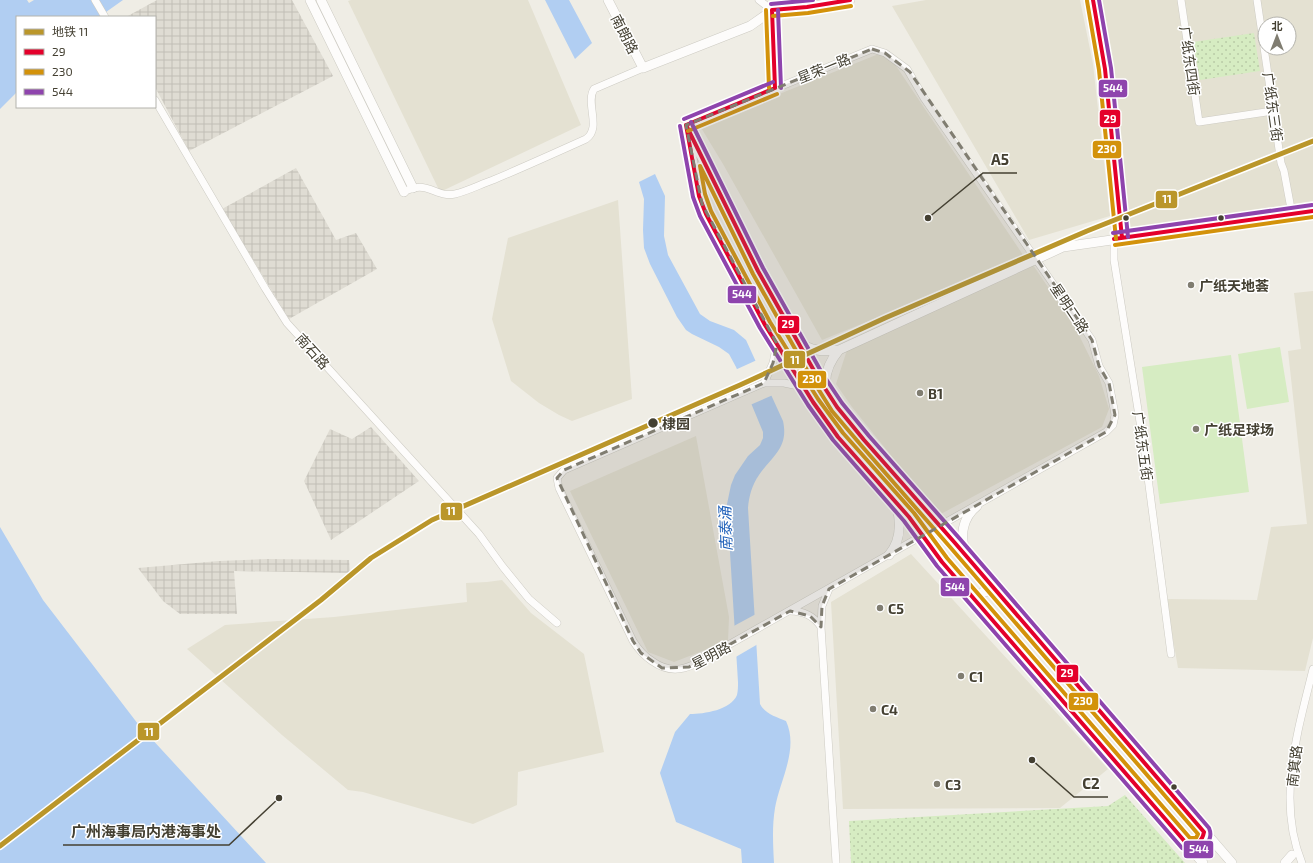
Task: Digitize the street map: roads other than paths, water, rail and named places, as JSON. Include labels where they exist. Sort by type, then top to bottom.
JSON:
[{"type":"street","points":[[95,0],[104,16]]},
{"type":"street","points":[[310,0],[404,192],[413,188],[422,187],[442,194],[457,194],[505,175],[586,139],[592,132],[593,122],[591,97],[594,89],[750,26],[787,0]]},
{"type":"street","points":[[321,0],[413,188]]},
{"type":"street","name":"南朗路","points":[[608,0],[643,68]]},
{"type":"street","points":[[759,0],[772,10],[807,7],[850,0]]},
{"type":"street","points":[[1093,0],[1105,69],[1118,238]]},
{"type":"street","name":"广纸东四街","points":[[1181,0],[1199,122],[1273,111]]},
{"type":"street","name":"广纸东三街","points":[[1257,0],[1281,163],[1284,170],[1292,214]]},
{"type":"street","points":[[772,10],[775,88]]},
{"type":"street","name":"星荣一路","points":[[686,125],[872,48]]},
{"type":"street","name":"星明二路","points":[[872,48],[885,53],[910,72],[924,98],[1092,340],[1099,366],[1111,389],[1114,409],[1114,420],[1110,429],[1106,432],[940,527]]},
{"type":"street","name":"南石路","points":[[156,102],[261,281],[287,322],[479,534],[529,599],[557,623]]},
{"type":"street","points":[[686,125],[758,271],[828,394],[882,461],[996,590],[1232,863]]},
{"type":"street","points":[[686,125],[699,196],[702,204],[752,300],[813,402],[838,437],[896,502],[942,562],[1203,863]]},
{"type":"street","points":[[796,340],[808,348],[817,350],[839,350],[1036,258],[1063,247],[1313,211]]},
{"type":"street","name":"广纸东五街","points":[[1118,238],[1114,260],[1144,447],[1171,654]]},
{"type":"street","points":[[777,344],[775,358],[768,381],[803,387]]},
{"type":"street","points":[[828,394],[826,382],[828,369],[839,350]]},
{"type":"street","name":"星明路","points":[[768,381],[564,470],[557,478],[558,488],[633,641],[642,653],[662,668],[679,670],[689,667],[940,527]]},
{"type":"street","points":[[870,472],[880,470],[882,467],[882,461]]},
{"type":"street","points":[[889,555],[896,544],[899,535],[899,518],[896,502]]},
{"type":"street","points":[[968,558],[963,543],[963,528],[967,515],[977,506]]},
{"type":"street","points":[[829,589],[824,600],[821,627],[836,863]]},
{"type":"street","points":[[980,605],[980,596],[983,592],[996,590]]},
{"type":"street","points":[[790,611],[803,613],[810,616],[821,627]]},
{"type":"street","name":"南箕路","points":[[1302,863],[1292,824],[1292,767],[1301,718],[1313,669]]},
{"type":"street","points":[[1187,844],[1199,844],[1202,841],[1204,832]]},
{"type":"street","points":[[1285,863],[1292,855]]},
{"type":"water","points":[[0,0],[27,0],[29,3],[34,0],[123,0],[100,16],[16,16],[16,93],[0,109]]},
{"type":"water","points":[[545,0],[569,0],[592,43],[575,59]]},
{"type":"water","points":[[655,174],[665,196],[664,236],[668,255],[700,314],[710,321],[734,330],[746,340],[783,421],[784,438],[778,451],[754,483],[748,508],[760,704],[768,713],[786,721],[790,742],[790,753],[777,797],[774,815],[774,863],[742,863],[741,849],[676,822],[660,773],[675,732],[690,714],[709,712],[723,708],[734,700],[737,695],[738,682],[727,504],[735,475],[748,456],[760,445],[763,438],[763,432],[736,367],[729,354],[719,347],[686,330],[677,317],[650,264],[644,248],[644,199],[639,182]]},
{"type":"water","points":[[0,527],[43,600],[138,724],[266,863],[0,863]]},
{"type":"metro line","name":"11","points":[[0,846],[321,600],[371,558],[432,520],[740,385],[885,318],[1087,231],[1313,141]]},
{"type":"place","name":"A5","points":[[928,218]]},
{"type":"place","name":"广纸天地荟","points":[[1191,285]]},
{"type":"place","name":"B1","points":[[920,393]]},
{"type":"place","name":"棣园","points":[[653,423]]},
{"type":"place","name":"广纸足球场","points":[[1196,429]]},
{"type":"place","name":"C5","points":[[880,608]]},
{"type":"place","name":"C1","points":[[961,676]]},
{"type":"place","name":"C4","points":[[873,709]]},
{"type":"place","name":"C2","points":[[1032,760]]},
{"type":"place","name":"C3","points":[[937,784]]},
{"type":"place","name":"广州海事局内港海事处","points":[[279,798]]},
{"type":"water label","name":"南泰涌","points":[[725,529]]}]
